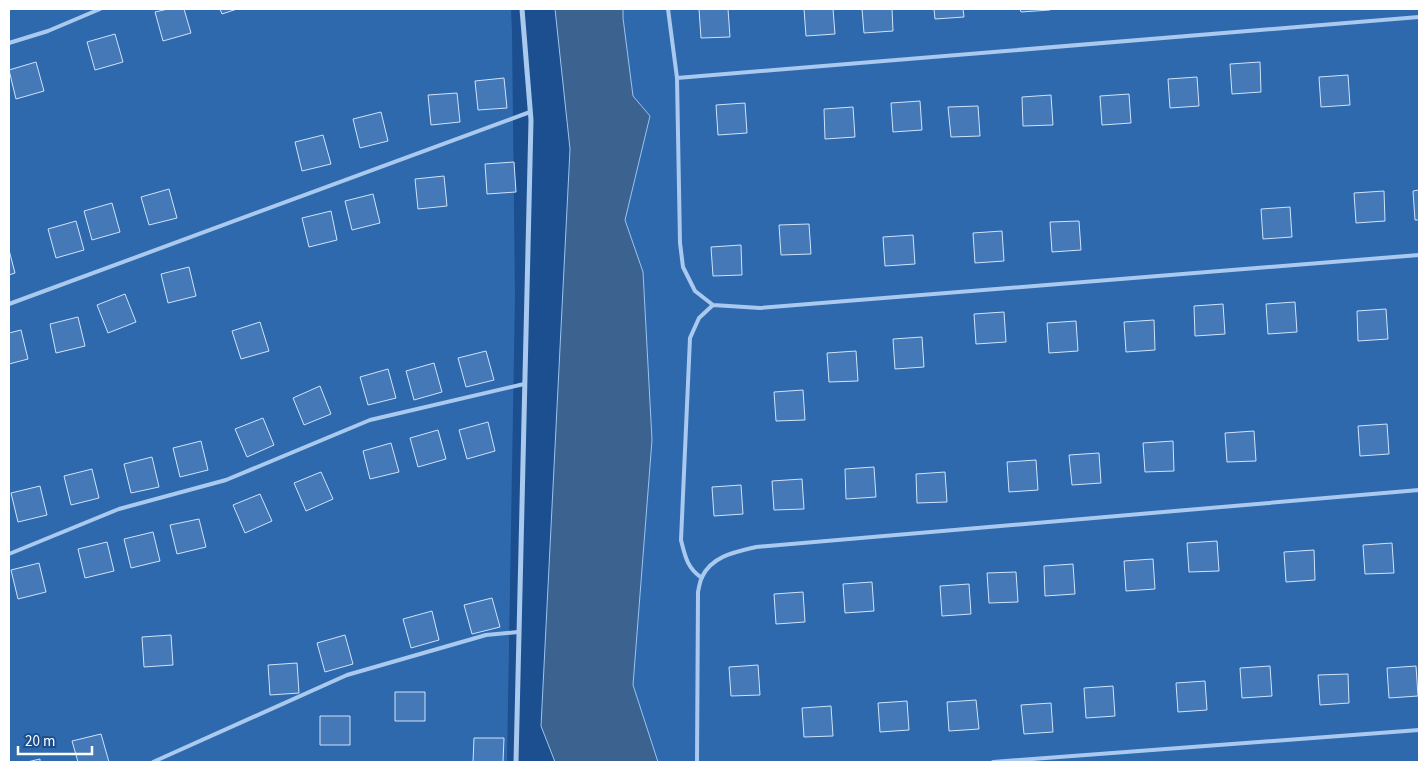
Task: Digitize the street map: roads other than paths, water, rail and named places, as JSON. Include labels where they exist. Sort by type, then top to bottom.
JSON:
[{"type":"street","points":[[516,762],[530,112],[522,9]]},
{"type":"lane","points":[[9,43],[48,31],[100,9]]},
{"type":"lane","points":[[668,9],[677,78],[680,243],[683,267],[695,291],[713,305],[760,308],[1419,255]]},
{"type":"lane","points":[[677,78],[1419,17]]},
{"type":"lane","points":[[9,304],[530,112]]},
{"type":"lane","points":[[702,578],[694,573],[687,561],[681,540],[690,338],[698,318],[713,305]]},
{"type":"lane","points":[[9,554],[119,509],[226,480],[370,420],[524,384]]},
{"type":"lane","points":[[697,762],[698,592],[702,578],[711,563],[729,554],[756,547],[1419,490]]},
{"type":"lane","points":[[153,762],[347,675],[486,635],[518,632]]},
{"type":"lane","points":[[993,762],[1419,730]]}]
